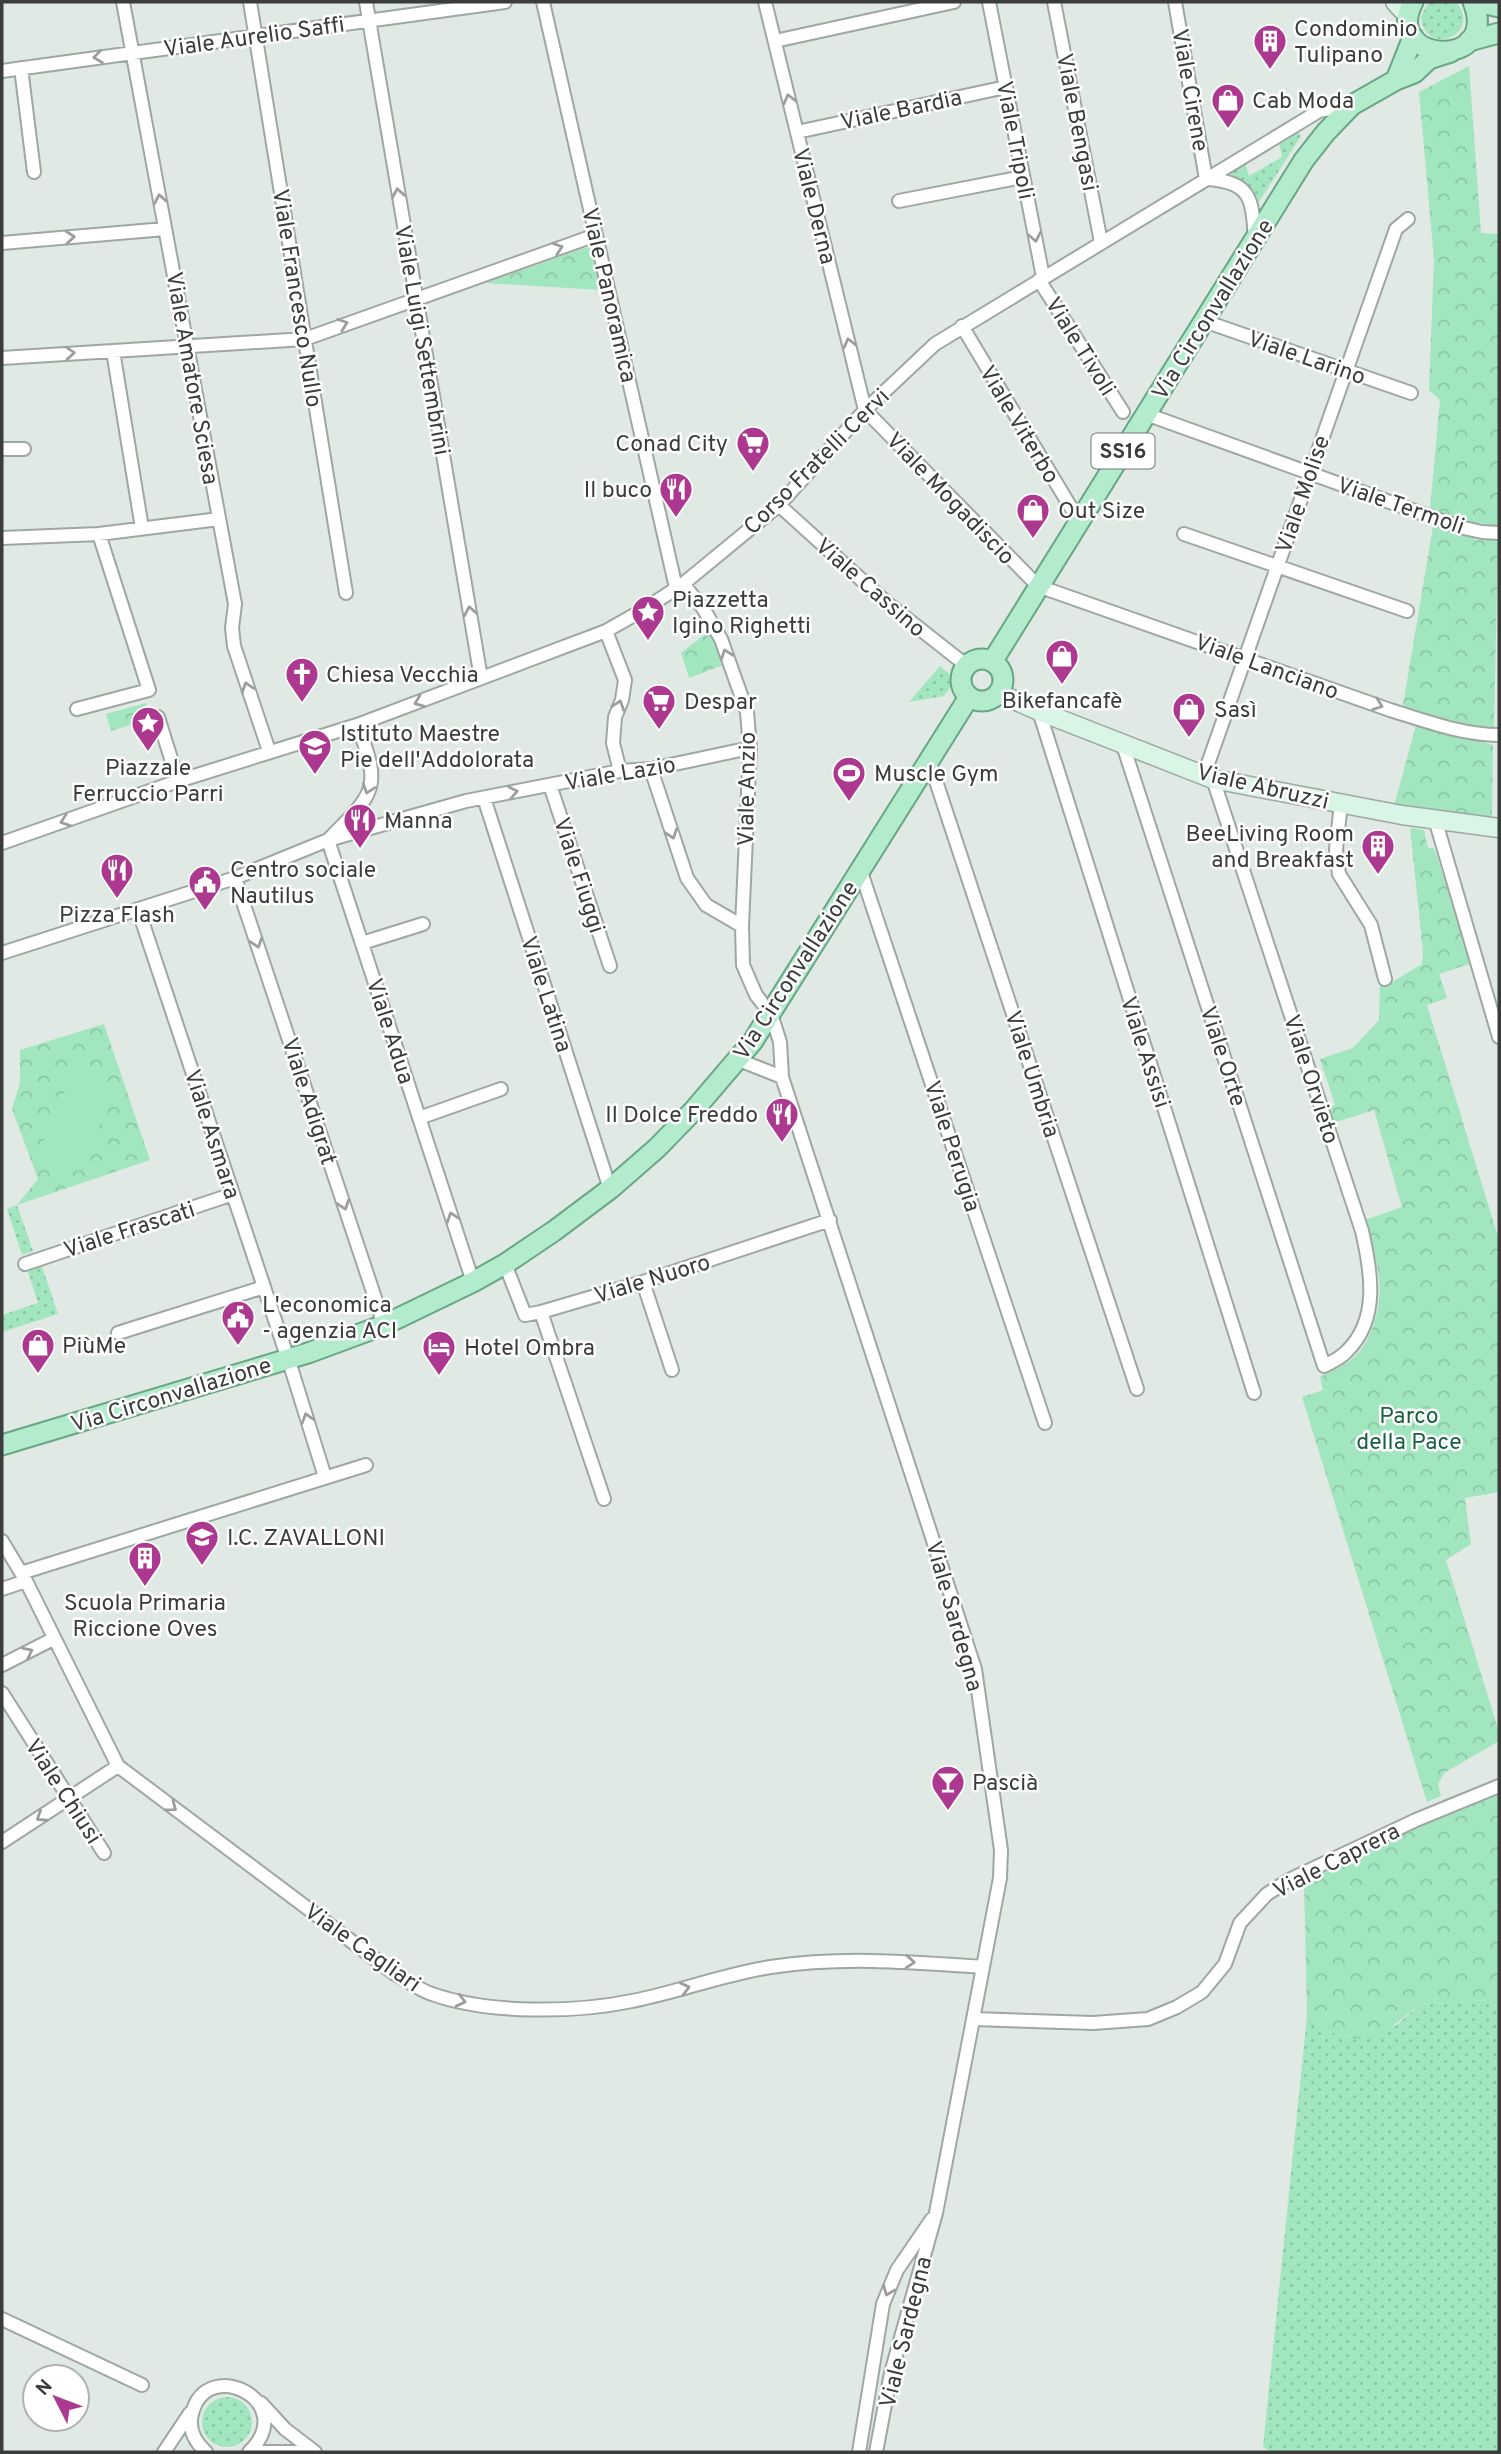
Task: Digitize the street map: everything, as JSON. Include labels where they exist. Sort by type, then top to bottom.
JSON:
[{"type":"main road","points":[[1469,41],[1477,21],[1475,2],[1499,7]]},
{"type":"main road","points":[[1405,6],[1413,37],[1429,51],[1451,52],[1469,41],[1499,33]]},
{"type":"main road","points":[[1395,80],[1413,37]]},
{"type":"main road","name":"SS16","points":[[1352,105],[1395,80],[1414,73],[1429,59],[1451,52]]},
{"type":"main road","name":"Via Circonvallazione","points":[[992,662],[1304,160],[1352,105]]},
{"type":"main road","points":[[979,660],[992,662],[1001,671],[1003,678],[1000,690],[990,700],[970,697],[962,686],[963,672],[967,666],[979,660]]},
{"type":"main road","name":"Via Circonvallazione","points":[[2,1445],[288,1359],[384,1325],[505,1264],[610,1189],[657,1148],[739,1060],[771,1014],[970,697]]},
{"type":"street","name":"Viale Amatore Sciesa","points":[[123,2],[234,604],[234,646],[269,751]]},
{"type":"street","name":"Viale Francesco Nullo","points":[[250,2],[346,593]]},
{"type":"street","name":"Viale Luigi Settembrini","points":[[366,2],[481,678]]},
{"type":"street","name":"Viale Aurelio Saffi","points":[[2,71],[505,2]]},
{"type":"street","name":"Viale Panoramica","points":[[543,2],[679,586]]},
{"type":"street","name":"Viale Derna","points":[[765,2],[865,410]]},
{"type":"street","points":[[775,41],[954,2]]},
{"type":"street","name":"Viale Tripoli","points":[[989,2],[1041,279]]},
{"type":"street","name":"Viale Bengasi","points":[[1054,2],[1101,242]]},
{"type":"street","name":"Viale Cirene","points":[[1175,2],[1206,179]]},
{"type":"street","points":[[21,68],[34,172]]},
{"type":"street","name":"Viale Bardia","points":[[797,132],[1006,87]]},
{"type":"street","name":"Corso Fratelli Cervi","points":[[2,843],[178,781],[357,725],[606,631],[679,586],[779,505],[865,410],[935,344],[1319,111],[1352,105]]},
{"type":"street","points":[[899,201],[1023,177]]},
{"type":"street","points":[[1206,179],[1223,180],[1239,187],[1250,200],[1255,240]]},
{"type":"street","name":"Viale Molise","points":[[1209,777],[1245,658],[1396,229],[1408,219]]},
{"type":"street","points":[[2,243],[165,229]]},
{"type":"street","points":[[2,358],[305,339],[596,235]]},
{"type":"street","name":"Viale Tivoli","points":[[1041,279],[1123,412]]},
{"type":"street","name":"Viale Larino","points":[[1204,321],[1410,393]]},
{"type":"street","name":"Viale Viterbo","points":[[962,326],[1079,522]]},
{"type":"street","points":[[113,351],[142,528]]},
{"type":"street","name":"Viale Mogadiscio","points":[[865,410],[1038,586]]},
{"type":"street","name":"Viale Termoli","points":[[1146,414],[1459,527],[1499,533]]},
{"type":"street","points":[[2,449],[24,449]]},
{"type":"street","name":"Viale Cassino","points":[[779,505],[887,603],[967,666]]},
{"type":"street","points":[[2,538],[99,534],[219,519]]},
{"type":"street","points":[[77,709],[149,690],[99,534]]},
{"type":"street","points":[[1184,534],[1407,611]]},
{"type":"street","name":"Viale Anzio","points":[[679,586],[703,608],[721,639],[747,712],[750,748],[742,926],[743,965],[756,995],[771,1014]]},
{"type":"street","name":"Viale Lanciano","points":[[1038,586],[1448,728],[1482,735],[1499,735]]},
{"type":"street","points":[[606,631],[625,680],[622,700],[615,717],[613,743],[620,771]]},
{"type":"street","name":"Viale Abruzzi","points":[[1000,690],[1005,696],[1039,711],[1209,777],[1341,803],[1499,828]]},
{"type":"street","name":"Viale Assisi","points":[[1039,711],[1254,1393]]},
{"type":"street","points":[[158,717],[178,781]]},
{"type":"street","name":"Viale Lazio","points":[[328,840],[355,814],[368,795],[372,777],[370,757],[357,725]]},
{"type":"street","name":"Viale Orte","points":[[1124,745],[1324,1366]]},
{"type":"street","name":"Viale Lazio","points":[[2,954],[235,878],[328,840],[484,798],[620,771],[651,769],[750,748]]},
{"type":"street","name":"Viale Umbria","points":[[929,760],[1137,1389]]},
{"type":"street","points":[[651,769],[687,878],[706,905],[742,926]]},
{"type":"street","name":"Viale Orvieto","points":[[1209,777],[1362,1231],[1370,1265],[1369,1310],[1361,1333],[1346,1353],[1324,1366]]},
{"type":"street","name":"Viale Fiuggi","points":[[550,785],[610,966]]},
{"type":"street","name":"Viale Latina","points":[[484,798],[610,1189]]},
{"type":"street","points":[[1341,803],[1336,849],[1339,874],[1371,925],[1385,979]]},
{"type":"street","points":[[1435,819],[1499,1037]]},
{"type":"street","name":"Viale Adua","points":[[328,840],[473,1282]]},
{"type":"street","name":"Viale Perugia","points":[[860,869],[1045,1423]]},
{"type":"street","name":"Viale Adigrat","points":[[235,878],[384,1325]]},
{"type":"street","name":"Viale Asmara","points":[[138,909],[325,1477]]},
{"type":"street","points":[[362,943],[423,924]]},
{"type":"street","name":"Viale Sardegna","points":[[771,1014],[779,1042],[782,1076],[975,1669],[1001,1850],[1000,1878],[936,2213],[891,2373],[876,2452]]},
{"type":"street","points":[[739,1060],[782,1076]]},
{"type":"street","points":[[419,1118],[501,1089]]},
{"type":"street","name":"Viale Frascati","points":[[25,1264],[233,1194]]},
{"type":"street","name":"Viale Nuoro","points":[[541,1312],[643,1282],[831,1220]]},
{"type":"street","points":[[505,1264],[525,1315],[541,1312],[604,1499]]},
{"type":"street","points":[[643,1282],[672,1370]]},
{"type":"street","points":[[118,1333],[264,1287]]},
{"type":"street","points":[[2,1589],[23,1577],[366,1465]]},
{"type":"street","name":"Viale Cagliari","points":[[2,1542],[23,1577],[118,1766],[395,1974],[431,1994],[481,2007],[518,2010],[603,2006],[770,1967],[875,1959],[983,1967]]},
{"type":"street","points":[[2,1665],[53,1639]]},
{"type":"street","name":"Viale Chiusi","points":[[2,1693],[104,1853]]},
{"type":"street","points":[[2,1842],[118,1766]]},
{"type":"street","name":"Viale Caprera","points":[[974,2019],[1093,2023],[1148,2019],[1177,2007],[1202,1992],[1225,1964],[1240,1923],[1267,1894],[1289,1880],[1416,1820],[1499,1786]]},
{"type":"street","name":"Viale Sardegna","points":[[859,2452],[883,2304],[897,2270],[936,2213]]},
{"type":"street","points":[[2,2319],[142,2385]]},
{"type":"street","points":[[164,2452],[205,2393],[214,2388],[235,2386],[253,2396],[285,2429],[315,2452]]},
{"type":"street","points":[[249,2452],[262,2436],[264,2425],[260,2404],[253,2396]]},
{"type":"street","points":[[193,2410],[192,2433],[206,2452]]},
{"type":"street","points":[[256,2452],[300,2452]]},
{"type":"green space","points":[[1429,2],[1456,2],[1463,14],[1463,24],[1458,32],[1441,39],[1432,36],[1425,29],[1421,16]]},
{"type":"green space","points":[[1469,66],[1481,233],[1499,234],[1498,528],[1481,523],[1474,527],[1430,509],[1440,400],[1429,390],[1434,260],[1419,92]]},
{"type":"green space","points":[[1298,132],[1301,136],[1259,202],[1246,184],[1227,173],[1245,163],[1249,176],[1282,157],[1279,143]]},
{"type":"green space","points":[[590,246],[600,290],[486,283]]},
{"type":"green space","points":[[1433,526],[1445,531],[1449,528],[1471,534],[1475,540],[1498,540],[1494,730],[1475,729],[1429,718],[1424,713],[1403,705]]},
{"type":"green space","points":[[709,631],[723,665],[689,678],[681,653]]},
{"type":"green space","points":[[940,666],[956,680],[944,696],[909,702]]},
{"type":"green space","points":[[146,703],[150,719],[111,731],[106,714]]},
{"type":"green space","points":[[1416,725],[1493,745],[1492,820],[1394,806]]},
{"type":"green space","name":"Parco della Pace","points":[[1410,828],[1424,830],[1428,848],[1434,848],[1472,963],[1439,974],[1447,998],[1427,1005],[1499,1240],[1499,1492],[1465,1498],[1471,1544],[1446,1560],[1499,1732],[1499,1741],[1444,1773],[1438,1784],[1441,1796],[1427,1802],[1302,1397],[1323,1390],[1320,1377],[1349,1361],[1367,1340],[1377,1312],[1380,1285],[1365,1220],[1402,1207],[1374,1110],[1333,1123],[1328,1108],[1335,1105],[1320,1059],[1353,1048],[1379,1020],[1380,983],[1392,982],[1422,964]]},
{"type":"green space","points":[[104,1024],[150,1160],[17,1205],[38,1179],[12,1109],[20,1083],[20,1050]]},
{"type":"green space","points":[[74,1072],[115,1090],[79,1171],[38,1153]]},
{"type":"green space","points":[[17,1205],[33,1251],[22,1255],[7,1209]]},
{"type":"green space","points":[[41,1264],[58,1314],[2,1332],[2,1315],[38,1303],[27,1269]]},
{"type":"green space","points":[[1499,1793],[1499,1999],[1419,2005],[1378,2038],[1355,2039],[1330,2032],[1307,2016],[1304,1882],[1449,1813]]},
{"type":"green space","points":[[1499,1999],[1499,2452],[1273,2452],[1263,2447],[1307,2016],[1330,2032],[1355,2039],[1397,2025],[1419,2005]]},
{"type":"green space","points":[[227,2397],[244,2405],[252,2422],[244,2439],[227,2447],[210,2439],[202,2422],[210,2405]]},
{"type":"place","name":"Condominio Tulipano","points":[[1270,71]]},
{"type":"place","name":"Cab Moda","points":[[1228,130]]},
{"type":"place","name":"Conad City","points":[[753,473]]},
{"type":"place","name":"Il buco","points":[[676,519]]},
{"type":"place","name":"Out Size","points":[[1033,540]]},
{"type":"place","name":"Piazzetta Igino Righetti","points":[[648,642]]},
{"type":"place","name":"Bikefancafè","points":[[1062,686]]},
{"type":"place","name":"Chiesa Vecchia","points":[[302,704]]},
{"type":"place","name":"Despar","points":[[659,731]]},
{"type":"place","name":"Sasì","points":[[1189,739]]},
{"type":"place","name":"Piazzale Ferruccio Parri","points":[[148,753]]},
{"type":"place","name":"Istituto Maestre Pie dell'Addolorata","points":[[315,776]]},
{"type":"place","name":"Muscle Gym","points":[[849,803]]},
{"type":"place","name":"Manna","points":[[360,850]]},
{"type":"place","name":"BeeLiving Room and Breakfast","points":[[1378,876]]},
{"type":"place","name":"Pizza Flash","points":[[117,900]]},
{"type":"place","name":"Centro sociale Nautilus","points":[[205,912]]},
{"type":"place","name":"Il Dolce Freddo","points":[[782,1144]]},
{"type":"place","name":"L'economica - agenzia ACI","points":[[238,1347]]},
{"type":"place","name":"PiùMe","points":[[38,1375]]},
{"type":"place","name":"Hotel Ombra","points":[[439,1377]]},
{"type":"place","name":"I.C. ZAVALLONI","points":[[202,1567]]},
{"type":"place","name":"Scuola Primaria Riccione Oves","points":[[145,1588]]},
{"type":"place","name":"Pascià","points":[[948,1812]]}]
